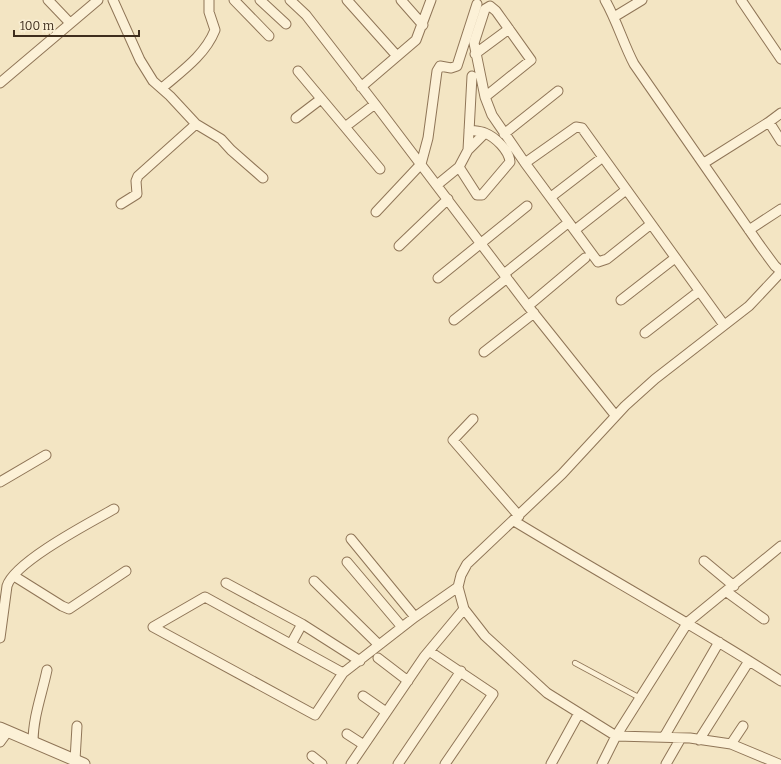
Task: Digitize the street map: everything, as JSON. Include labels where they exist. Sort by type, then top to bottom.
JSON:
[{"type":"street","points":[[48,0],[70,23]]},
{"type":"street","points":[[0,83],[98,0]]},
{"type":"street","points":[[113,0],[142,65],[153,81],[162,88],[196,124],[221,139],[231,150],[263,178]]},
{"type":"street","points":[[162,88],[187,67],[209,44],[215,30],[209,12],[209,0]]},
{"type":"street","points":[[234,0],[269,36]]},
{"type":"street","points":[[260,0],[286,24]]},
{"type":"street","points":[[290,0],[306,15],[448,199],[531,310],[615,415]]},
{"type":"street","points":[[347,0],[397,56]]},
{"type":"street","points":[[401,0],[423,25]]},
{"type":"street","points":[[361,87],[416,40],[432,0]]},
{"type":"street","points":[[605,0],[614,17],[623,43],[634,64],[749,230],[781,272],[749,306],[655,379],[615,415],[562,474],[517,518],[484,546],[467,564],[461,575],[458,587],[464,608],[485,636],[547,693],[616,736],[681,738],[731,744],[779,764]]},
{"type":"street","points":[[614,17],[642,0]]},
{"type":"street","points":[[741,0],[781,59]]},
{"type":"street","points":[[376,212],[421,164],[428,138],[437,71],[440,66],[451,68],[457,66],[477,4]]},
{"type":"street","points":[[485,97],[531,60],[493,7],[487,7],[474,43],[485,97],[492,115],[504,134],[550,198],[598,262],[608,259],[651,224]]},
{"type":"street","points":[[476,54],[509,29]]},
{"type":"street","points":[[298,71],[380,169]]},
{"type":"street","points":[[468,150],[472,76]]},
{"type":"street","points":[[504,134],[558,91]]},
{"type":"street","points":[[296,118],[321,99]]},
{"type":"street","points":[[345,127],[375,104]]},
{"type":"street","points":[[704,163],[781,113]]},
{"type":"street","points":[[769,122],[781,141]]},
{"type":"street","points":[[121,204],[137,194],[136,181],[142,171],[196,124]]},
{"type":"street","points":[[525,163],[576,127],[582,128],[698,292],[724,325]]},
{"type":"street","points":[[459,167],[477,195],[482,195],[510,162],[509,157],[498,141],[484,132],[469,130]]},
{"type":"street","points":[[437,185],[459,167],[468,150],[484,132]]},
{"type":"street","points":[[550,198],[603,157]]},
{"type":"street","points":[[575,230],[626,190]]},
{"type":"street","points":[[399,246],[448,199]]},
{"type":"street","points":[[438,278],[527,206]]},
{"type":"street","points":[[749,230],[781,209]]},
{"type":"street","points":[[454,320],[564,226]]},
{"type":"street","points":[[484,352],[531,310],[585,258]]},
{"type":"street","points":[[621,300],[675,258]]},
{"type":"street","points":[[645,333],[698,292]]},
{"type":"street","points":[[473,419],[453,440],[517,518],[585,564],[688,622],[781,681]]},
{"type":"street","points":[[0,482],[46,455]]},
{"type":"street","points":[[0,638],[7,586],[14,576],[40,552],[114,509]]},
{"type":"street","points":[[351,539],[415,617]]},
{"type":"street","points":[[602,764],[616,736],[688,622],[781,546]]},
{"type":"street","points":[[704,561],[730,589],[764,619]]},
{"type":"street","points":[[348,562],[402,627]]},
{"type":"street","points":[[14,576],[62,606],[69,608],[126,571]]},
{"type":"street","points":[[314,581],[378,644]]},
{"type":"street","points":[[226,583],[302,624],[360,661]]},
{"type":"street","points":[[343,673],[205,598],[153,627],[315,715],[343,673],[360,661],[378,644],[458,587]]},
{"type":"street","points":[[351,764],[429,651],[464,608]]},
{"type":"street","points":[[291,644],[302,624]]},
{"type":"street","points":[[664,737],[719,642]]},
{"type":"street","points":[[429,651],[492,693],[493,697],[445,764]]},
{"type":"street","points":[[378,658],[408,681]]},
{"type":"street","points":[[700,740],[748,661]]},
{"type":"street","points":[[33,742],[35,715],[40,704],[47,670]]},
{"type":"street","points":[[398,764],[461,671]]},
{"type":"street","points":[[363,696],[386,712]]},
{"type":"street","points":[[551,764],[579,713]]},
{"type":"street","points":[[0,742],[4,730],[80,762],[77,726]]},
{"type":"street","points":[[731,744],[743,726]]},
{"type":"street","points":[[347,734],[364,745]]},
{"type":"street","points":[[666,764],[681,738]]},
{"type":"street","points":[[312,756],[322,764]]},
{"type":"lane","points":[[575,663],[640,698]]}]
